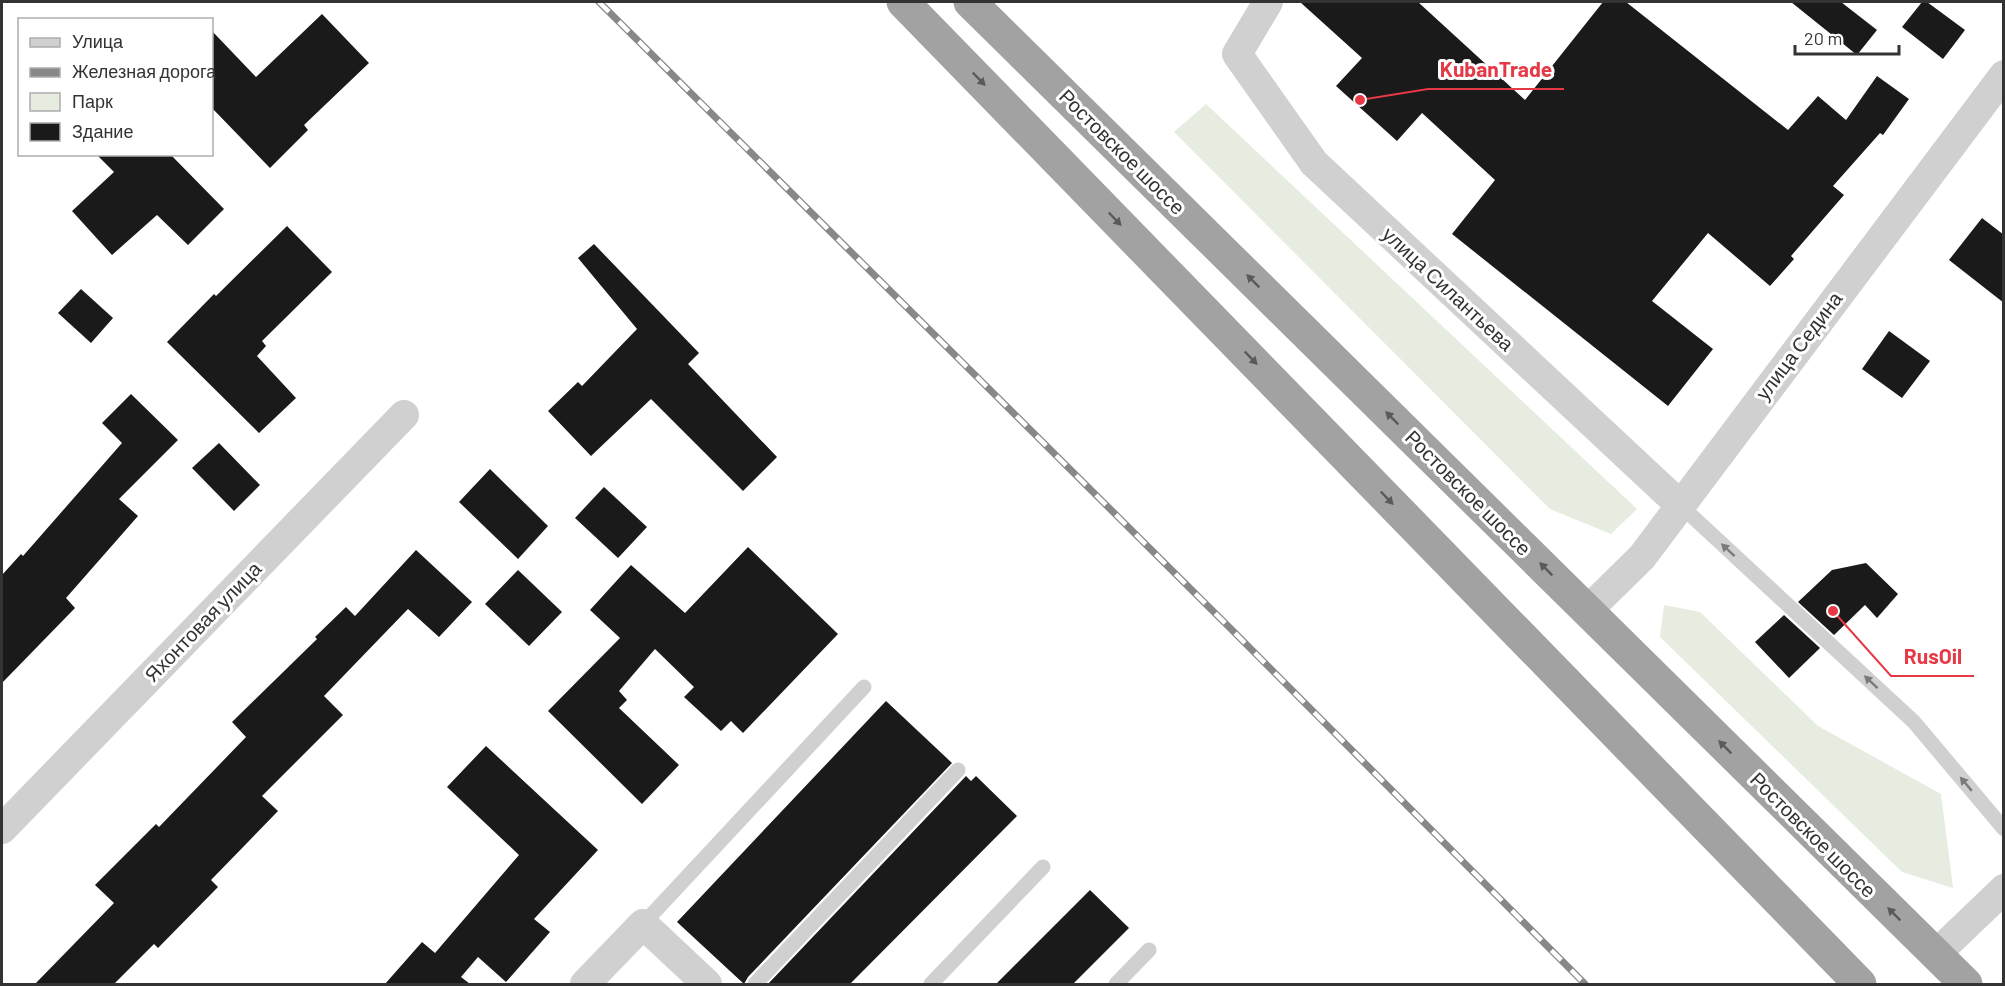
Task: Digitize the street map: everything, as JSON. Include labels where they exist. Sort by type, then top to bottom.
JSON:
[{"type":"highway","points":[[903,2],[1860,984]]},
{"type":"highway","name":"Ростовское шоссе","points":[[970,2],[1966,984]]},
{"type":"street","name":"улица Силантьева","points":[[1268,2],[1237,54],[1314,163],[1680,505]]},
{"type":"street","name":"улица Седина","points":[[1587,610],[1642,557],[2004,75]]},
{"type":"street","name":"Яхонтовая улица","points":[[2,829],[404,415]]},
{"type":"street","points":[[1935,955],[2004,889]]},
{"type":"street","points":[[585,984],[643,924],[707,984]]},
{"type":"lane","points":[[1680,505],[1914,722],[2004,829]]},
{"type":"lane","points":[[643,924],[864,687]]},
{"type":"lane","points":[[755,984],[958,770]]},
{"type":"lane","points":[[932,984],[1043,867]]},
{"type":"lane","points":[[1116,984],[1149,950]]},
{"type":"green space","points":[[1206,104],[1637,509],[1611,534],[1550,509],[1174,132]]},
{"type":"green space","points":[[1664,605],[1700,612],[1818,726],[1941,794],[1953,888],[1902,872],[1660,637]]},
{"type":"building","points":[[1300,2],[1418,2],[1525,100],[1603,2],[1626,2],[1788,130],[1818,96],[1846,120],[1877,76],[1909,99],[1883,135],[1880,133],[1833,186],[1844,195],[1791,256],[1794,259],[1770,286],[1708,233],[1652,301],[1713,349],[1668,406],[1452,234],[1495,180],[1422,113],[1397,141],[1336,86],[1362,58]]},
{"type":"building","points":[[1791,2],[1841,2],[1877,30],[1857,55]]},
{"type":"building","points":[[1922,2],[1927,2],[1965,30],[1943,59],[1902,27]]},
{"type":"building","points":[[322,14],[369,63],[304,125],[308,130],[270,168],[213,109],[213,32],[256,77]]},
{"type":"building","points":[[98,156],[172,156],[224,209],[188,245],[157,215],[112,255],[72,211],[114,172]]},
{"type":"building","points":[[1982,218],[2004,235],[2004,303],[1949,260]]},
{"type":"building","points":[[287,226],[332,272],[262,341],[266,346],[257,356],[296,398],[259,433],[167,342],[214,294],[216,296]]},
{"type":"building","points":[[594,244],[699,353],[688,364],[777,457],[743,491],[651,399],[591,456],[548,411],[578,382],[582,386],[637,329],[578,258]]},
{"type":"building","points":[[81,289],[113,318],[91,343],[58,313]]},
{"type":"building","points":[[1889,331],[1930,361],[1902,398],[1862,369]]},
{"type":"building","points":[[131,394],[178,440],[119,499],[138,516],[66,598],[75,608],[2,683],[2,575],[21,554],[23,556],[122,443],[102,423]]},
{"type":"building","points":[[219,443],[260,485],[234,511],[192,468]]},
{"type":"building","points":[[490,469],[548,526],[518,559],[459,502]]},
{"type":"building","points":[[604,487],[647,527],[618,558],[575,518]]},
{"type":"building","points":[[748,547],[838,634],[743,733],[731,721],[721,731],[684,697],[694,687],[655,649],[619,691],[627,700],[619,708],[679,765],[642,804],[548,711],[620,638],[590,610],[631,565],[685,613]]},
{"type":"building","points":[[416,550],[472,602],[439,637],[408,609],[324,696],[343,715],[262,796],[278,811],[211,880],[218,887],[158,948],[154,944],[114,984],[35,984],[114,903],[95,885],[156,824],[159,827],[246,737],[232,722],[317,639],[315,637],[346,607],[355,616]]},
{"type":"building","points":[[1866,563],[1898,594],[1877,618],[1865,605],[1834,635],[1798,602],[1832,570]]},
{"type":"building","points":[[518,570],[562,612],[529,646],[485,604]]},
{"type":"building","points":[[1784,615],[1820,648],[1789,678],[1755,642]]},
{"type":"building","points":[[886,701],[952,763],[748,977],[744,984],[677,922]]},
{"type":"building","points":[[486,746],[598,850],[534,919],[550,932],[506,982],[478,957],[461,977],[470,984],[385,984],[422,942],[435,953],[519,855],[447,787]]},
{"type":"building","points":[[966,776],[971,781],[976,776],[1017,816],[850,984],[768,984]]},
{"type":"building","points":[[1090,890],[1129,928],[1073,984],[996,984]]},
{"type":"railway","points":[[599,2],[1585,984]]},
{"type":"place","name":"KubanTrade","points":[[1360,100]]},
{"type":"place","name":"RusOil","points":[[1833,611]]}]
